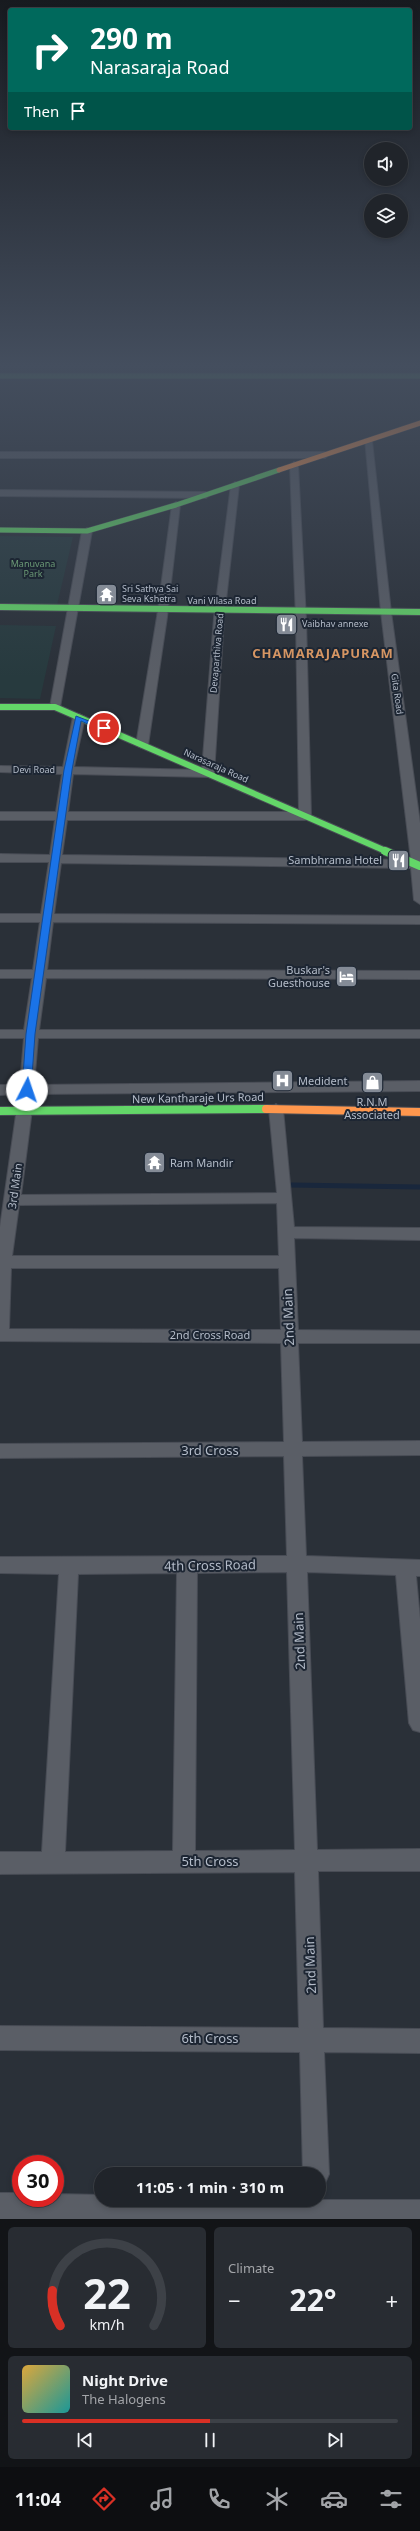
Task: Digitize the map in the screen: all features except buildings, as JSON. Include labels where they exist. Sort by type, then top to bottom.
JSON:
[{"type":"main road","points":[[0,530],[86,531],[176,505],[281,470]]},
{"type":"main road","name":"Vani Vilasa Road","points":[[0,607],[73,613]]},
{"type":"main road","name":"Vani Vilasa Road","points":[[0,615],[73,613],[386,616],[420,612]]},
{"type":"main road","name":"Vani Vilasa Road","points":[[386,616],[420,620]]},
{"type":"main road","name":"Narasaraja Road","points":[[0,707],[55,707],[418,865]]},
{"type":"main road","name":"New Kantharaje Urs Road","points":[[0,1111],[276,1109],[420,1112]]},
{"type":"street","points":[[0,816],[305,816],[301,616],[294,470]]},
{"type":"street","name":"Gita Road","points":[[371,470],[386,616],[415,831],[420,900]]},
{"type":"street","name":"Devaparthiva Road","points":[[208,774],[220,614],[235,485]]},
{"type":"street","points":[[0,493],[206,495]]},
{"type":"street","points":[[142,745],[162,614],[176,505]]},
{"type":"street","points":[[55,707],[73,613],[86,531]]},
{"type":"street","name":"3rd Main","points":[[0,1331],[3,1262],[14,1200],[25,1112],[31,1034],[61,816],[68,770],[79,717]]},
{"type":"street","name":"Devi Road","points":[[0,769],[208,774]]},
{"type":"street","points":[[0,858],[418,865]]},
{"type":"street","points":[[0,918],[420,920]]},
{"type":"street","points":[[0,974],[420,975]]},
{"type":"street","points":[[0,1034],[420,1034]]},
{"type":"street","points":[[0,1090],[420,1086]]},
{"type":"street","name":"2nd Main","points":[[276,1109],[285,1198],[288,1335],[313,2038],[316,2167]]},
{"type":"street","points":[[14,1200],[285,1198]]},
{"type":"street","points":[[285,1232],[420,1234]]},
{"type":"street","points":[[3,1262],[286,1262]]},
{"type":"street","name":"2nd Cross Road","points":[[0,1335],[288,1335],[420,1337]]},
{"type":"street","name":"3rd Cross","points":[[0,1451],[420,1448]]},
{"type":"street","name":"4th Cross Road","points":[[0,1565],[187,1566],[296,1564],[413,1568]]},
{"type":"street","points":[[53,1862],[69,1566]]},
{"type":"street","points":[[184,1861],[187,1566]]},
{"type":"street","points":[[413,1568],[420,1723]]},
{"type":"street","name":"5th Cross","points":[[0,1863],[420,1860]]},
{"type":"street","name":"6th Cross","points":[[0,2038],[313,2038],[420,2040]]},
{"type":"street","points":[[0,2206],[317,2210],[420,2213]]},
{"type":"green space","name":"Manuvana Park","points":[[0,536],[73,537],[57,605],[0,604]]},
{"type":"green space","points":[[0,625],[56,626],[40,699],[0,698]]},
{"type":"waterway","points":[[291,1185],[420,1187]]},
{"type":"traffic: fast","points":[[0,530],[87,531],[176,505],[279,470]]},
{"type":"traffic: fast","points":[[0,607],[420,612]]},
{"type":"traffic: fast","points":[[0,707],[55,707],[420,866]]},
{"type":"traffic: fast","points":[[0,1111],[266,1109]]},
{"type":"traffic: slow","points":[[266,1109],[420,1112]]},
{"type":"place","name":"Sri Sathya Sai Seva Kshetra","points":[[107,594]]},
{"type":"place","name":"Vaibhav annexe","points":[[286,624]]},
{"type":"place","name":"Sambhrama Hotel","points":[[398,860]]},
{"type":"place","name":"Buskar's Guesthouse","points":[[346,976]]},
{"type":"place","name":"Medident","points":[[283,1081]]},
{"type":"place","name":"R.N.M Associated","points":[[372,1082]]},
{"type":"place","name":"Ram Mandir","points":[[154,1163]]},
{"type":"district","name":"CHAMARAJAPURAM","points":[[323,653]]},
{"type":"route","points":[[27,1090],[31,1034],[47,919],[68,770],[79,717],[104,728]]}]
